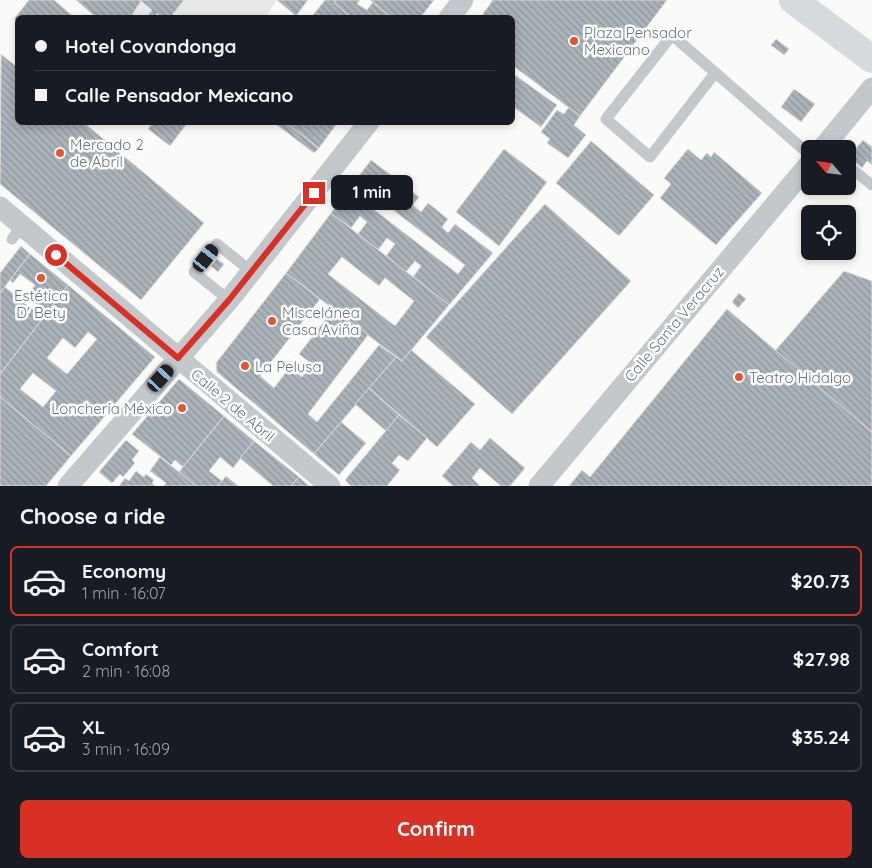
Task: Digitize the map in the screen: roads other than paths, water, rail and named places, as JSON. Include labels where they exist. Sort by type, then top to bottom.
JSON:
[{"type":"main road","points":[[793,0],[872,59]]},
{"type":"street","points":[[452,15],[463,0]]},
{"type":"street","points":[[829,140],[872,88]]},
{"type":"street","points":[[68,486],[229,300],[366,125]]},
{"type":"street","name":"Calle Santa Veracruz","points":[[539,486],[801,174]]},
{"type":"street","name":"Calle 2 de Abril","points":[[0,207],[17,233],[178,358],[330,486]]},
{"type":"lane","points":[[715,73],[650,157],[606,119],[672,35],[715,73],[807,140]]},
{"type":"lane","points":[[856,172],[872,185]]},
{"type":"lane","points":[[229,300],[194,272],[217,244],[252,272]]},
{"type":"place","name":"Plaza Pensador Mexicano","points":[[574,41]]},
{"type":"place","name":"Mercado 2 de Abril","points":[[60,153]]},
{"type":"place","name":"Estética D' Bety","points":[[41,278]]},
{"type":"place","name":"Miscelánea Casa Aviña","points":[[272,321]]},
{"type":"place","name":"La Pelusa","points":[[245,366]]},
{"type":"place","name":"Teatro Hidalgo","points":[[739,377]]},
{"type":"place","name":"Lonchería México","points":[[182,408]]}]
